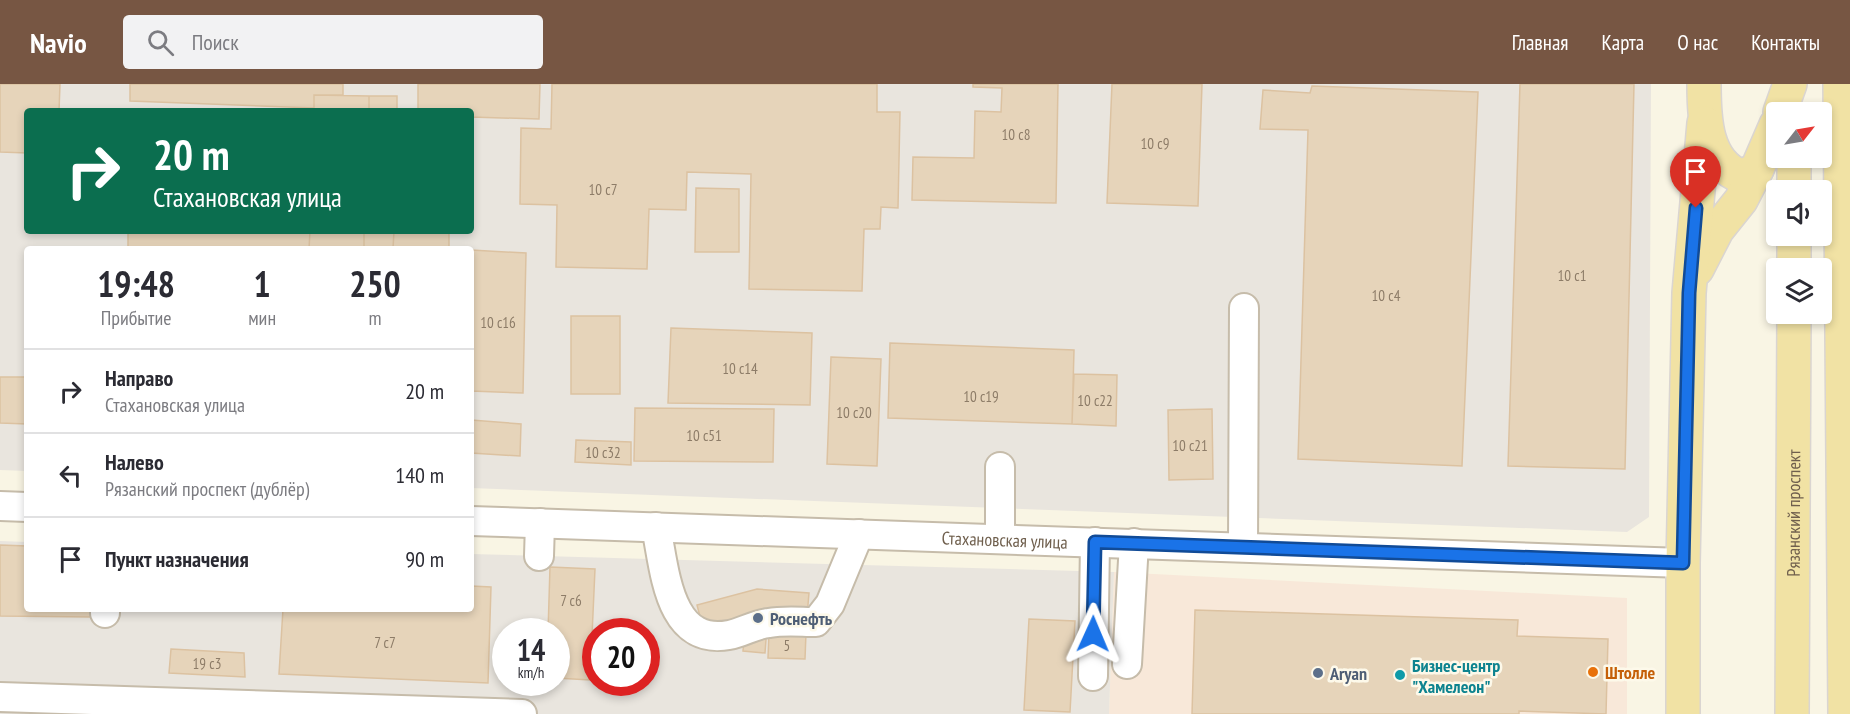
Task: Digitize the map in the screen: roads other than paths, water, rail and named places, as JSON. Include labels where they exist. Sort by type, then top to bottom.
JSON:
[{"type":"main road","points":[[1683,714],[1683,563],[1689,293],[1704,123],[1704,84]]},
{"type":"main road","points":[[1784,102],[1792,84]]},
{"type":"main road","points":[[1792,84],[1793,102]]},
{"type":"main road","points":[[1840,84],[1844,143],[1845,714]]},
{"type":"main road","points":[[1704,123],[1716,154],[1728,171],[1742,177],[1757,169]]},
{"type":"main road","points":[[1689,293],[1702,255],[1717,230],[1741,200],[1766,148]]},
{"type":"main road","name":"Рязанский проспект","points":[[1792,714],[1794,324]]},
{"type":"street","points":[[1244,308],[1244,547]]},
{"type":"street","points":[[1000,467],[1000,538]]},
{"type":"street","points":[[0,506],[24,507]]},
{"type":"street","name":"Стахановская улица","points":[[474,521],[1683,563]]},
{"type":"street","points":[[538,556],[540,523]]},
{"type":"street","points":[[657,527],[670,598],[687,627],[709,637],[730,635],[768,622],[816,622],[830,604],[859,534]]},
{"type":"street","points":[[1093,676],[1095,542]]},
{"type":"street","points":[[1127,664],[1134,543]]},
{"type":"street","points":[[0,697],[522,714]]},
{"type":"place","name":"Роснефть","points":[[758,618]]},
{"type":"place","name":"Штолле","points":[[1593,672]]},
{"type":"place","name":"Aryan","points":[[1318,673]]},
{"type":"place","name":"Бизнес-центр \"Хамелеон\"","points":[[1400,675]]}]
